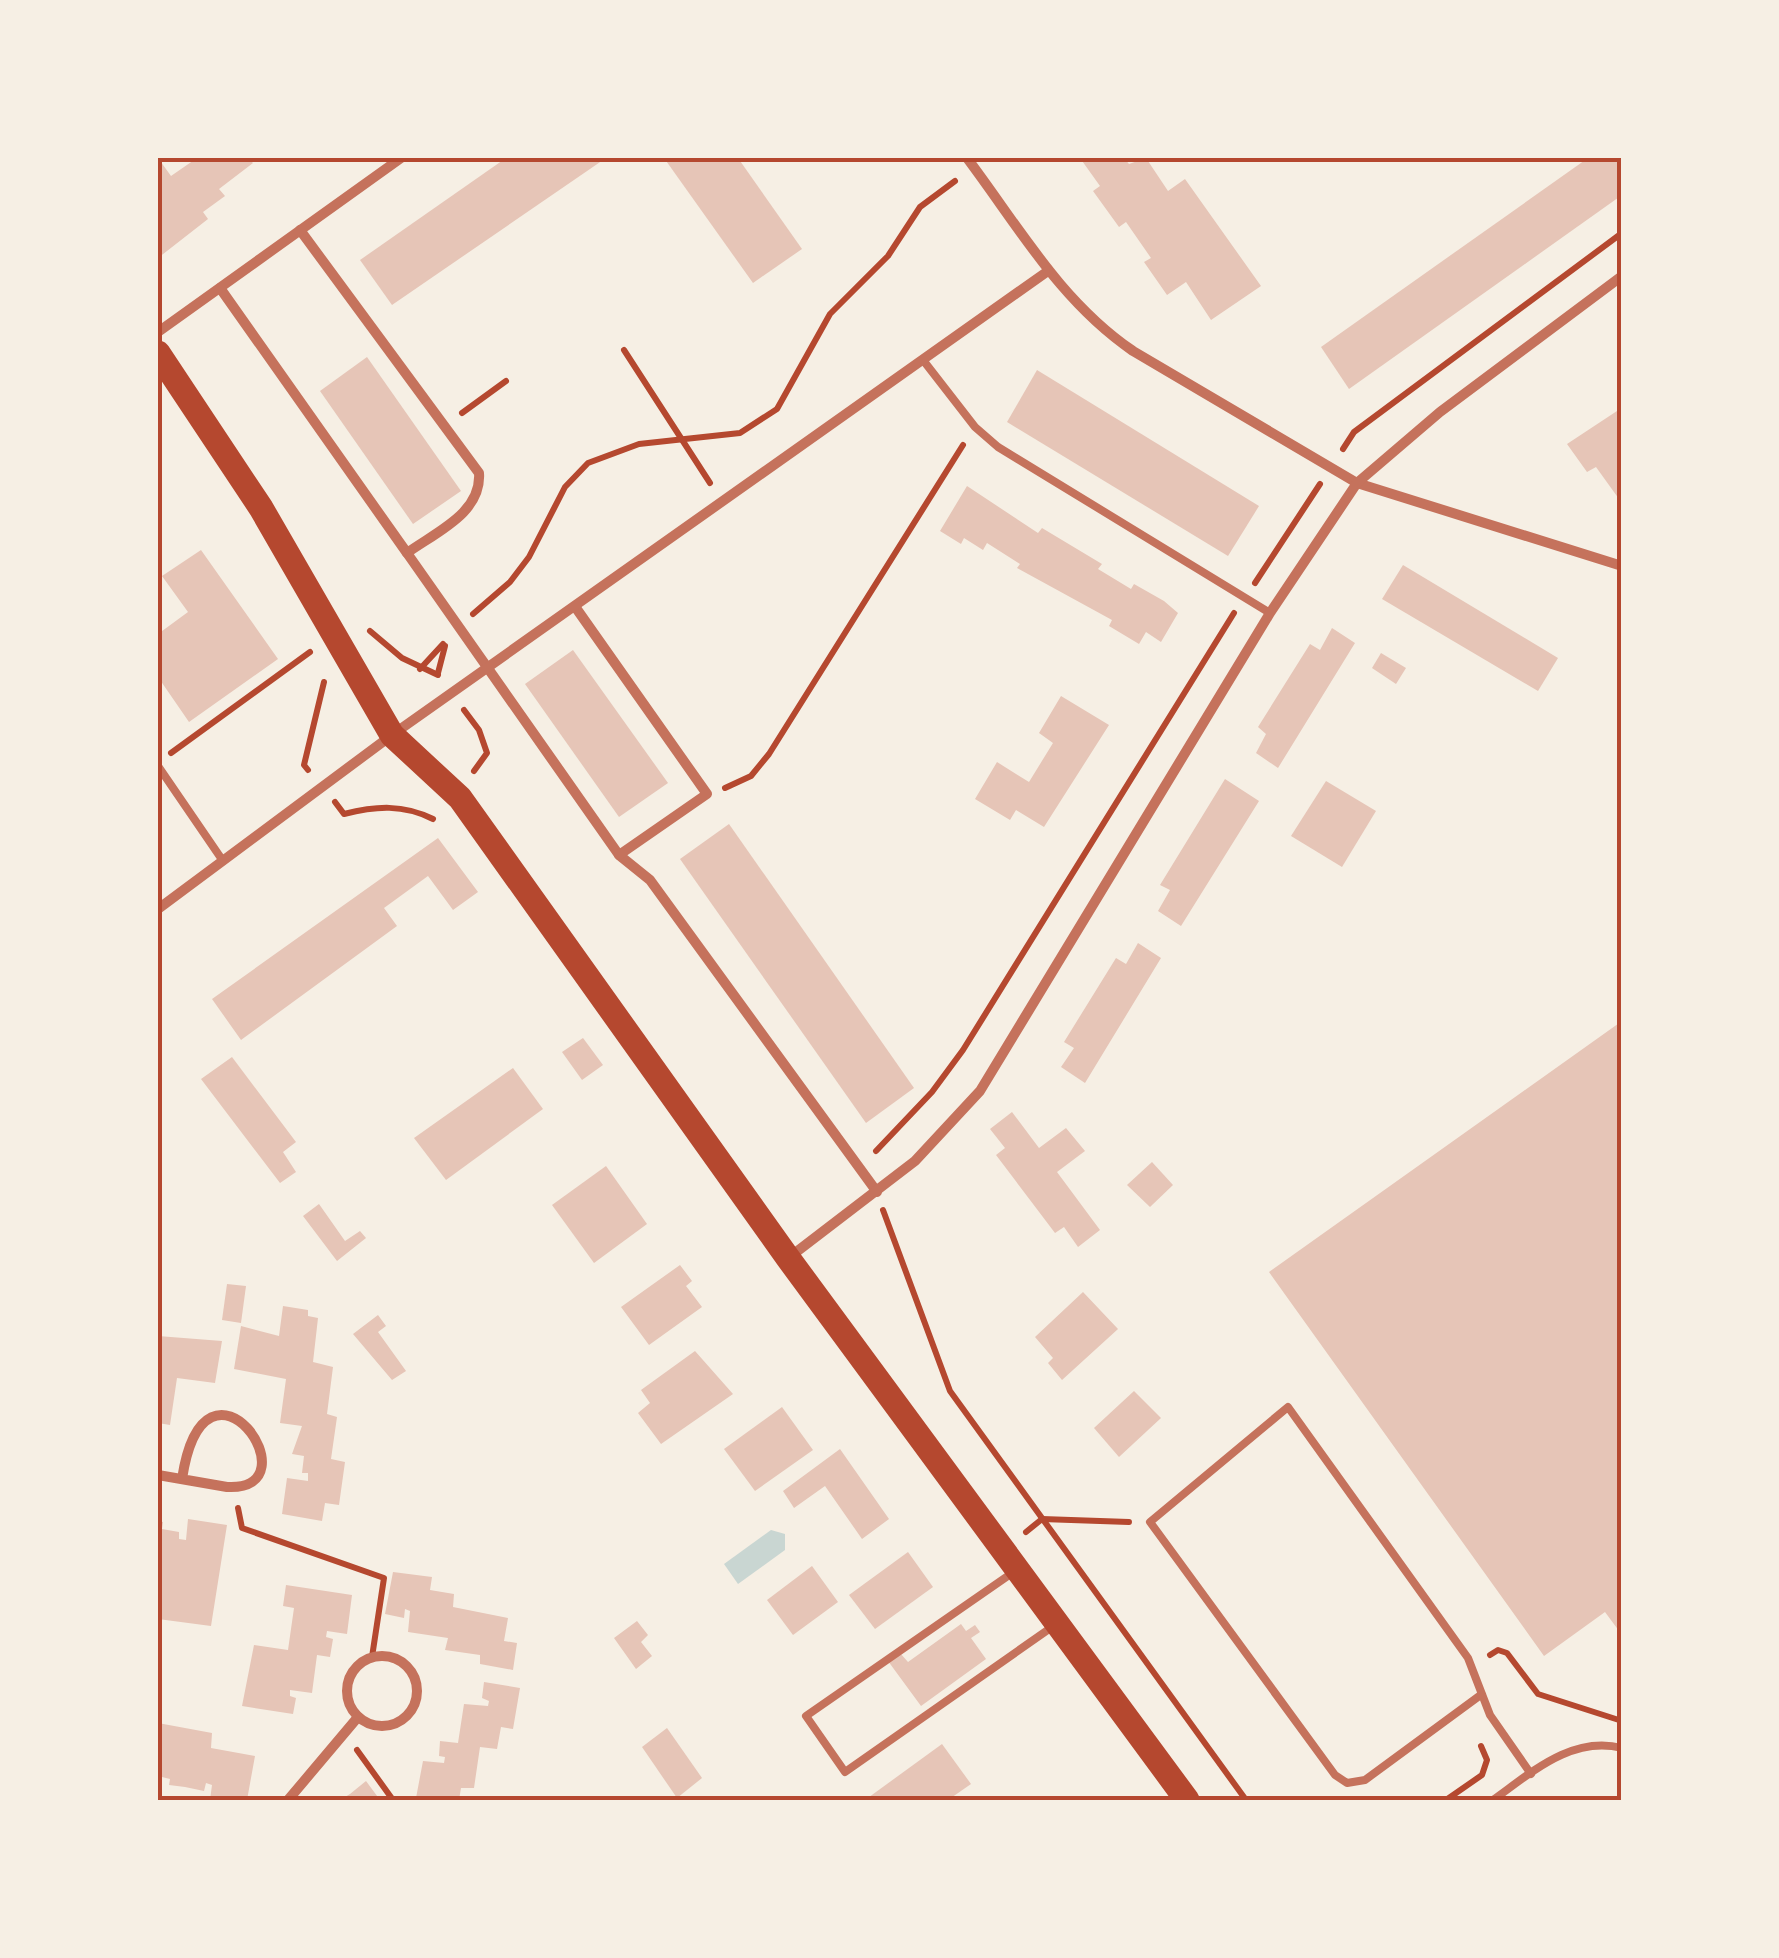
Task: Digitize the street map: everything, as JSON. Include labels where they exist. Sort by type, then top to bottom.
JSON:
[{"type":"main road","points":[[158,353],[261,508],[392,735],[460,798],[788,1258],[1187,1800]]},
{"type":"street","points":[[158,332],[401,158]]},
{"type":"street","points":[[971,162],[1048,271],[1081,310],[1133,352],[1357,483],[1622,566]]},
{"type":"street","points":[[300,230],[479,473],[480,491],[470,507],[407,553]]},
{"type":"street","points":[[158,909],[392,735],[1048,271]]},
{"type":"street","points":[[788,1258],[915,1161],[980,1092],[1270,613],[1357,483],[1428,422],[1622,276]]},
{"type":"street","points":[[220,288],[619,855],[650,880],[876,1192]]},
{"type":"street","points":[[576,608],[707,794],[619,855]]},
{"type":"street","points":[[158,1475],[182,1479],[238,1487],[253,1479],[262,1459],[258,1435],[239,1419],[218,1417],[197,1427],[187,1448],[182,1479]]},
{"type":"street","points":[[383,1655],[404,1663],[417,1682],[418,1693],[401,1722],[378,1727],[358,1717],[347,1696],[352,1672],[372,1657],[383,1655]]},
{"type":"street","points":[[288,1800],[358,1717]]},
{"type":"lane","points":[[923,360],[974,427],[998,448],[1270,613]]},
{"type":"lane","points":[[158,764],[224,861]]},
{"type":"lane","points":[[1482,1694],[1365,1780],[1347,1783],[1335,1776],[1150,1522],[1288,1407],[1468,1658],[1482,1694],[1490,1716],[1531,1774]]},
{"type":"lane","points":[[1009,1561],[806,1716],[846,1772],[1056,1624]]},
{"type":"lane","points":[[1493,1800],[1531,1774],[1588,1745],[1622,1748]]},
{"type":"path","points":[[459,625],[520,569],[575,473],[612,452],[639,444],[740,433],[777,410],[830,314],[888,256],[920,206],[971,162]]},
{"type":"path","points":[[624,350],[724,503]]},
{"type":"path","points":[[444,426],[506,381]]},
{"type":"path","points":[[707,794],[740,784],[769,754],[974,427]]},
{"type":"path","points":[[420,668],[446,640],[438,674]]},
{"type":"path","points":[[158,764],[314,649]]},
{"type":"path","points":[[876,1192],[950,1391],[1246,1800]]},
{"type":"path","points":[[238,1487],[242,1528],[384,1578],[372,1657]]},
{"type":"path","points":[[1042,1519],[1129,1522],[1144,1509]]},
{"type":"path","points":[[1009,1561],[1042,1519]]},
{"type":"path","points":[[1480,1648],[1487,1657]]},
{"type":"path","points":[[344,1733],[392,1800]]},
{"type":"shaded area","points":[[771,1530],[785,1534],[785,1550],[738,1584],[724,1564]]},
{"type":"building","points":[[158,158],[171,176],[197,158],[248,158],[253,163],[219,189],[225,196],[203,212],[208,219],[158,258]]},
{"type":"building","points":[[506,158],[606,158],[392,305],[360,260]]},
{"type":"building","points":[[664,158],[738,158],[802,249],[753,283]]},
{"type":"building","points":[[1080,158],[1124,158],[1129,164],[1146,158],[1168,191],[1185,179],[1261,286],[1211,320],[1186,282],[1167,295],[1144,262],[1151,258],[1126,222],[1119,227],[1093,191],[1100,186]]},
{"type":"building","points":[[1588,158],[1622,158],[1622,195],[1349,389],[1321,347]]},
{"type":"building","points":[[367,357],[461,491],[413,524],[320,391]]},
{"type":"building","points":[[1037,370],[1259,506],[1228,556],[1007,422]]},
{"type":"building","points":[[1617,411],[1622,418],[1619,499],[1596,467],[1587,472],[1567,444]]},
{"type":"building","points":[[967,486],[1038,533],[1042,528],[1102,564],[1098,569],[1131,589],[1134,584],[1164,601],[1178,613],[1161,642],[1146,632],[1139,644],[1109,626],[1112,620],[1017,568],[1020,564],[987,543],[983,550],[964,538],[961,544],[940,531]]},
{"type":"building","points":[[201,550],[278,659],[189,722],[158,677],[158,634],[188,612],[162,576]]},
{"type":"building","points":[[1403,565],[1558,658],[1538,691],[1382,599]]},
{"type":"building","points":[[1332,628],[1355,643],[1278,768],[1256,753],[1266,734],[1258,727],[1310,644],[1320,650]]},
{"type":"building","points":[[573,650],[668,783],[619,817],[525,684]]},
{"type":"building","points":[[1381,653],[1406,668],[1396,684],[1372,668]]},
{"type":"building","points":[[1061,696],[1109,725],[1044,827],[1016,810],[1010,820],[975,799],[997,762],[1029,782],[1053,743],[1039,733]]},
{"type":"building","points":[[1225,779],[1259,801],[1181,926],[1158,911],[1170,890],[1160,885]]},
{"type":"building","points":[[1326,781],[1376,811],[1342,867],[1291,836]]},
{"type":"building","points":[[729,824],[914,1088],[866,1123],[680,859]]},
{"type":"building","points":[[438,838],[478,892],[453,910],[428,876],[384,908],[397,926],[241,1040],[212,999]]},
{"type":"building","points":[[1138,943],[1161,958],[1085,1083],[1061,1067],[1074,1048],[1064,1042],[1116,958],[1126,964]]},
{"type":"building","points":[[1622,1021],[1622,1635],[1605,1612],[1544,1656],[1269,1272]]},
{"type":"building","points":[[583,1038],[603,1065],[582,1080],[562,1052]]},
{"type":"building","points":[[232,1057],[296,1142],[283,1152],[296,1172],[280,1183],[201,1079]]},
{"type":"building","points":[[513,1068],[543,1109],[446,1180],[414,1138]]},
{"type":"building","points":[[1012,1112],[1039,1148],[1066,1128],[1085,1151],[1057,1172],[1100,1230],[1078,1247],[1064,1227],[1055,1233],[996,1155],[1005,1148],[990,1129]]},
{"type":"building","points":[[1152,1162],[1173,1185],[1150,1207],[1127,1185]]},
{"type":"building","points":[[606,1166],[647,1224],[594,1263],[552,1205]]},
{"type":"building","points":[[319,1204],[345,1241],[360,1231],[366,1238],[337,1261],[303,1216]]},
{"type":"building","points":[[680,1265],[692,1281],[686,1286],[702,1307],[649,1345],[621,1307]]},
{"type":"building","points":[[227,1284],[246,1286],[241,1323],[222,1320]]},
{"type":"building","points":[[1083,1292],[1118,1329],[1062,1380],[1048,1363],[1053,1358],[1035,1337]]},
{"type":"building","points":[[283,1306],[308,1310],[308,1316],[318,1318],[313,1362],[333,1367],[327,1414],[337,1417],[331,1459],[345,1462],[339,1505],[325,1503],[322,1521],[282,1514],[287,1478],[308,1481],[308,1473],[302,1473],[304,1456],[292,1454],[302,1426],[280,1423],[286,1379],[234,1369],[241,1326],[279,1336]]},
{"type":"building","points":[[378,1315],[386,1326],[378,1332],[406,1371],[392,1380],[353,1334]]},
{"type":"building","points":[[158,1336],[222,1341],[215,1383],[177,1378],[170,1425],[158,1423]]},
{"type":"building","points":[[695,1351],[733,1394],[661,1444],[638,1413],[650,1403],[641,1390]]},
{"type":"building","points":[[1134,1391],[1161,1418],[1119,1457],[1094,1428]]},
{"type":"building","points":[[782,1407],[813,1450],[755,1491],[724,1449]]},
{"type":"building","points":[[840,1449],[889,1519],[862,1539],[825,1486],[794,1508],[783,1491]]},
{"type":"building","points":[[188,1519],[227,1525],[211,1626],[158,1619],[158,1521],[163,1522],[162,1529],[179,1532],[179,1539],[186,1540]]},
{"type":"building","points":[[908,1552],[933,1587],[875,1629],[849,1595]]},
{"type":"building","points":[[812,1566],[838,1602],[793,1635],[767,1600]]},
{"type":"building","points":[[393,1572],[432,1577],[430,1590],[454,1594],[453,1607],[508,1618],[504,1641],[517,1643],[513,1670],[480,1664],[480,1655],[445,1650],[448,1638],[408,1632],[410,1611],[405,1609],[404,1618],[385,1614]]},
{"type":"building","points":[[286,1585],[352,1595],[347,1634],[327,1631],[326,1637],[333,1639],[330,1657],[317,1655],[312,1693],[290,1690],[290,1696],[296,1698],[293,1714],[242,1706],[254,1645],[288,1650],[294,1608],[283,1606]]},
{"type":"building","points":[[637,1621],[648,1635],[641,1642],[652,1656],[636,1669],[614,1638]]},
{"type":"building","points":[[961,1624],[966,1631],[975,1625],[980,1632],[971,1638],[986,1659],[921,1706],[888,1661],[900,1653],[908,1662]]},
{"type":"building","points":[[484,1682],[520,1688],[513,1729],[501,1727],[497,1749],[480,1747],[474,1788],[461,1788],[459,1800],[416,1798],[423,1761],[444,1763],[445,1757],[439,1756],[440,1741],[458,1743],[464,1704],[488,1706],[489,1701],[482,1698]]},
{"type":"building","points":[[158,1723],[212,1733],[211,1748],[255,1756],[247,1800],[210,1800],[212,1785],[206,1783],[204,1791],[169,1785],[170,1779],[162,1777],[158,1794]]},
{"type":"building","points":[[667,1728],[702,1778],[677,1798],[642,1747]]},
{"type":"building","points":[[942,1744],[971,1784],[948,1800],[865,1800]]},
{"type":"building","points":[[366,1781],[380,1800],[340,1800],[350,1794]]}]
